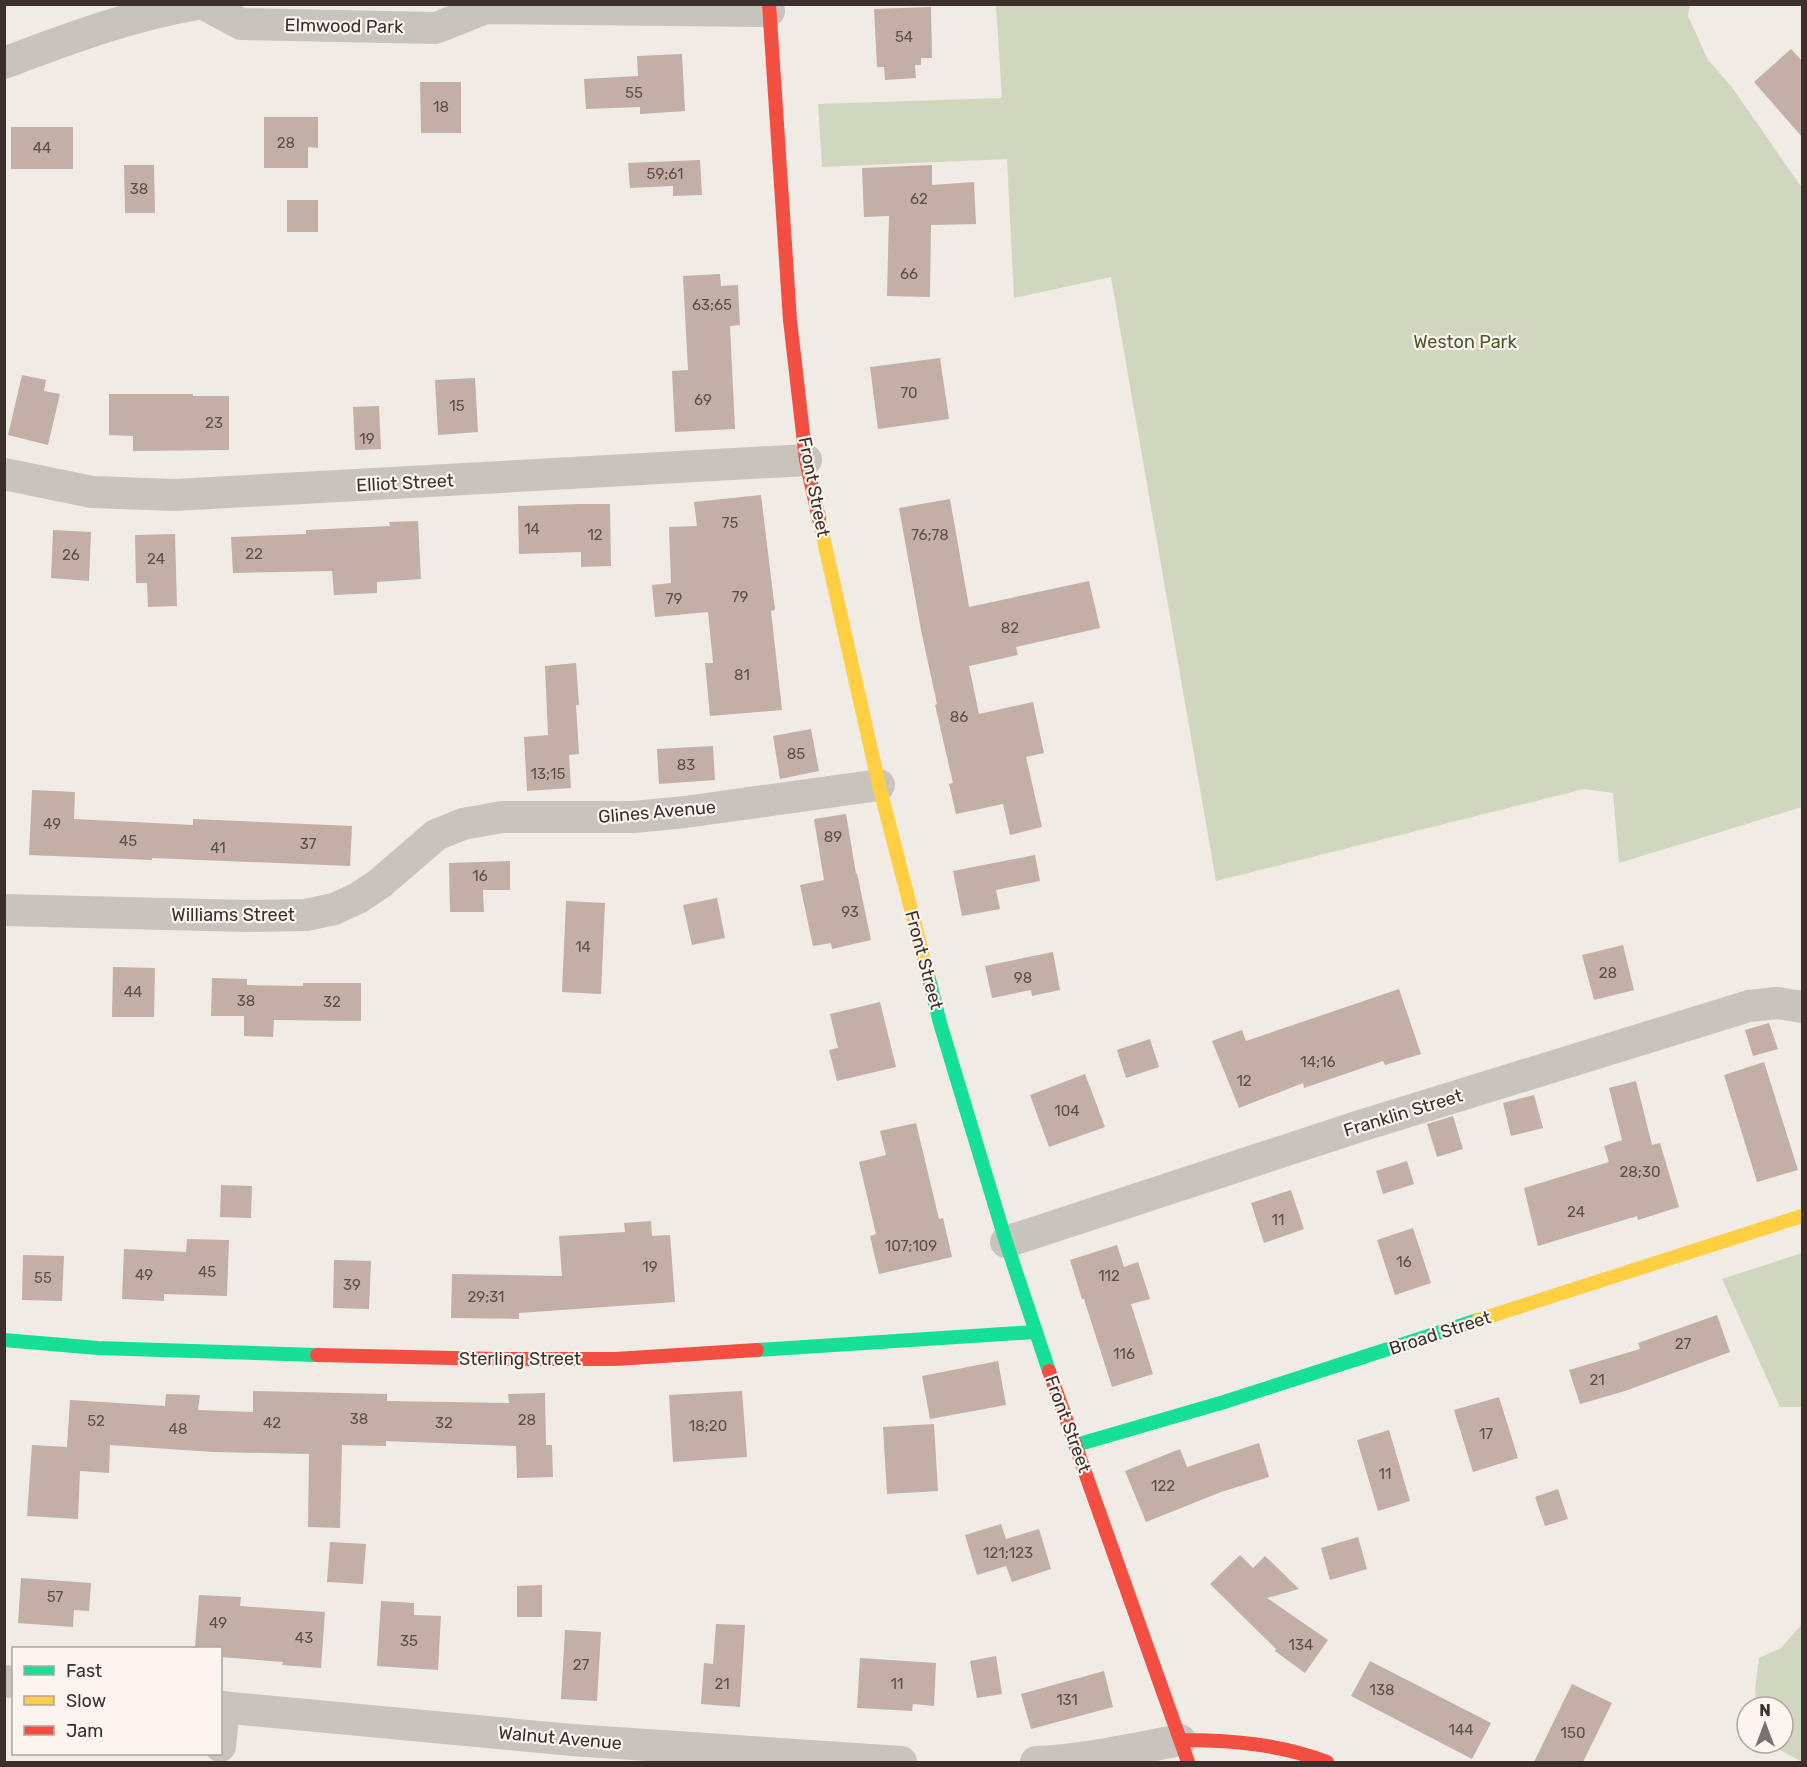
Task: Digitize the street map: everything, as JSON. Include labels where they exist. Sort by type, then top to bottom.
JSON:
[{"type":"street","points":[[4,63],[90,30],[165,10],[198,4]]},
{"type":"street","name":"Elmwood Park","points":[[204,4],[241,24],[436,28],[483,6],[769,8]]},
{"type":"street","name":"Front Street","points":[[769,8],[790,320],[806,460],[879,785],[940,1023],[1006,1242],[1035,1332],[1184,1751]]},
{"type":"street","name":"Elliot Street","points":[[4,474],[92,492],[176,495],[806,460]]},
{"type":"street","name":"Glines Avenue","points":[[436,835],[464,824],[502,817],[634,817],[879,785]]},
{"type":"street","name":"Williams Street","points":[[4,910],[237,916],[306,915],[334,909],[358,898],[379,884],[436,835]]},
{"type":"street","name":"Franklin Street","points":[[1006,1242],[1357,1127],[1749,1006],[1778,1003],[1803,1007]]},
{"type":"street","name":"Broad Street","points":[[1076,1445],[1224,1402],[1803,1216]]},
{"type":"street","name":"Sterling Street","points":[[4,1340],[98,1348],[244,1353],[499,1359],[615,1359],[1035,1332]]},
{"type":"street","name":"Walnut Avenue","points":[[222,1707],[572,1751],[901,1762]]},
{"type":"street","points":[[1036,1762],[1110,1753],[1184,1751],[1227,1739],[1270,1744],[1327,1762]]},
{"type":"green space","name":"Weston Park","points":[[996,5],[1690,5],[1688,16],[1708,60],[1731,86],[1802,185],[1802,807],[1619,863],[1613,793],[1584,789],[1216,881],[1111,277],[1014,298],[1007,159],[822,167],[818,104],[1002,98]]},
{"type":"green space","points":[[1802,1253],[1802,1407],[1780,1407],[1722,1279]]},
{"type":"green space","points":[[1802,1624],[1802,1762],[1789,1755],[1795,1755],[1795,1695],[1756,1695],[1759,1658],[1781,1648]]},
{"type":"building","points":[[931,7],[932,58],[921,58],[921,65],[915,65],[916,78],[885,80],[884,67],[877,67],[874,9]]},
{"type":"building","points":[[1791,49],[1803,62],[1803,138],[1754,82]]},
{"type":"building","points":[[682,54],[685,111],[640,114],[640,107],[586,109],[584,79],[638,76],[637,56]]},
{"type":"building","points":[[420,82],[461,82],[461,133],[421,133]]},
{"type":"building","points":[[264,117],[318,117],[318,148],[308,147],[308,168],[264,168]]},
{"type":"building","points":[[11,127],[73,127],[73,169],[11,169]]},
{"type":"building","points":[[700,160],[702,195],[673,196],[673,186],[630,188],[628,163]]},
{"type":"building","points":[[124,165],[154,165],[155,213],[125,213]]},
{"type":"building","points":[[932,165],[932,185],[974,182],[976,224],[931,225],[930,297],[887,296],[889,216],[864,217],[862,168]]},
{"type":"building","points":[[287,200],[318,200],[318,232],[287,232]]},
{"type":"building","points":[[720,274],[721,286],[738,285],[740,325],[730,326],[735,429],[675,432],[672,371],[688,370],[683,276]]},
{"type":"building","points":[[940,358],[949,419],[878,429],[870,367]]},
{"type":"building","points":[[22,375],[46,380],[44,391],[60,394],[48,445],[8,435]]},
{"type":"building","points":[[475,378],[478,432],[438,435],[435,380]]},
{"type":"building","points":[[109,394],[229,396],[229,450],[133,451],[133,436],[109,435]]},
{"type":"building","points":[[379,406],[381,449],[355,450],[353,407]]},
{"type":"building","points":[[761,495],[775,610],[771,611],[782,710],[710,716],[705,663],[713,663],[708,612],[655,617],[652,585],[671,583],[669,527],[697,526],[694,502]]},
{"type":"building","points":[[950,499],[969,607],[1089,581],[1100,628],[1016,647],[1018,655],[969,666],[979,714],[1033,702],[1044,753],[1026,757],[1042,827],[1010,835],[1003,804],[956,814],[949,784],[953,783],[935,705],[937,704],[899,508]]},
{"type":"building","points":[[610,504],[611,566],[581,567],[581,552],[519,554],[518,506]]},
{"type":"building","points":[[418,521],[421,579],[377,582],[377,593],[334,595],[332,571],[233,573],[231,537],[306,534],[306,530],[390,526],[389,522]]},
{"type":"building","points":[[53,530],[91,532],[89,581],[51,578]]},
{"type":"building","points":[[175,534],[177,606],[148,607],[147,583],[136,583],[135,535]]},
{"type":"building","points":[[576,663],[579,754],[569,755],[571,788],[527,791],[524,737],[548,735],[545,666]]},
{"type":"building","points":[[811,729],[819,771],[780,779],[773,736]]},
{"type":"building","points":[[713,746],[715,780],[659,784],[657,749]]},
{"type":"building","points":[[32,790],[75,792],[74,819],[193,825],[193,819],[352,826],[350,866],[29,855]]},
{"type":"building","points":[[846,814],[856,874],[871,940],[832,949],[831,943],[813,946],[800,885],[824,880],[814,819]]},
{"type":"building","points":[[1035,855],[1040,881],[996,890],[1000,909],[962,916],[953,871]]},
{"type":"building","points":[[510,861],[510,890],[483,890],[484,912],[450,912],[449,863]]},
{"type":"building","points":[[717,898],[725,938],[692,945],[683,905]]},
{"type":"building","points":[[566,901],[605,903],[601,994],[562,992]]},
{"type":"building","points":[[1623,945],[1634,990],[1594,1000],[1582,955]]},
{"type":"building","points":[[1053,952],[1060,990],[1032,996],[1031,990],[992,998],[985,966]]},
{"type":"building","points":[[113,967],[155,968],[154,1017],[112,1017]]},
{"type":"building","points":[[212,978],[247,979],[247,985],[303,986],[303,983],[361,983],[361,1021],[274,1020],[273,1037],[244,1036],[244,1016],[211,1016]]},
{"type":"building","points":[[1399,989],[1421,1054],[1385,1065],[1383,1061],[1304,1088],[1303,1083],[1239,1108],[1212,1041],[1242,1030],[1246,1041]]},
{"type":"building","points":[[880,1002],[896,1067],[837,1081],[829,1050],[838,1048],[830,1014]]},
{"type":"building","points":[[1769,1023],[1778,1049],[1753,1056],[1745,1030]]},
{"type":"building","points":[[1150,1039],[1159,1067],[1126,1078],[1117,1050]]},
{"type":"building","points":[[1764,1062],[1798,1170],[1757,1182],[1724,1075]]},
{"type":"building","points":[[1085,1074],[1105,1127],[1049,1147],[1030,1095]]},
{"type":"building","points":[[1636,1081],[1652,1145],[1660,1143],[1679,1207],[1638,1220],[1637,1216],[1538,1246],[1524,1188],[1609,1162],[1604,1146],[1622,1140],[1609,1088]]},
{"type":"building","points":[[1534,1095],[1543,1128],[1511,1136],[1503,1103]]},
{"type":"building","points":[[1453,1116],[1463,1149],[1437,1157],[1427,1124]]},
{"type":"building","points":[[916,1123],[939,1219],[943,1218],[952,1257],[879,1274],[870,1236],[876,1234],[859,1162],[886,1155],[880,1131]]},
{"type":"building","points":[[1407,1161],[1414,1184],[1383,1194],[1376,1171]]},
{"type":"building","points":[[221,1185],[252,1186],[251,1218],[220,1217]]},
{"type":"building","points":[[1291,1190],[1304,1229],[1264,1243],[1251,1203]]},
{"type":"building","points":[[651,1221],[652,1236],[670,1235],[675,1302],[519,1313],[519,1319],[451,1318],[452,1274],[562,1276],[559,1236],[625,1232],[624,1223]]},
{"type":"building","points":[[1413,1228],[1431,1283],[1395,1295],[1377,1240]]},
{"type":"building","points":[[187,1239],[229,1240],[227,1296],[164,1294],[164,1301],[122,1299],[124,1249],[186,1252]]},
{"type":"building","points":[[1117,1245],[1124,1267],[1138,1262],[1150,1299],[1131,1304],[1153,1374],[1112,1387],[1070,1260]]},
{"type":"building","points":[[23,1255],[64,1256],[62,1301],[22,1300]]},
{"type":"building","points":[[334,1260],[371,1261],[369,1309],[333,1308]]},
{"type":"building","points":[[1717,1315],[1730,1352],[1625,1391],[1580,1404],[1569,1370],[1640,1349],[1638,1343]]},
{"type":"building","points":[[998,1361],[1006,1405],[930,1419],[922,1376]]},
{"type":"building","points":[[253,1391],[387,1394],[387,1401],[509,1403],[508,1394],[545,1393],[546,1445],[552,1445],[553,1477],[517,1478],[516,1446],[386,1441],[386,1446],[342,1445],[340,1528],[308,1527],[309,1454],[214,1452],[110,1445],[109,1473],[80,1471],[78,1519],[27,1516],[32,1445],[67,1447],[70,1400],[165,1406],[166,1394],[200,1395],[198,1410],[253,1412]]},
{"type":"building","points":[[742,1391],[747,1457],[673,1462],[669,1395]]},
{"type":"building","points":[[1499,1397],[1518,1458],[1473,1472],[1454,1410]]},
{"type":"building","points":[[934,1424],[938,1491],[887,1494],[883,1427]]},
{"type":"building","points":[[1389,1430],[1410,1501],[1378,1511],[1357,1440]]},
{"type":"building","points":[[1259,1443],[1269,1477],[1221,1492],[1146,1522],[1125,1471],[1180,1449],[1187,1467]]},
{"type":"building","points":[[1558,1489],[1568,1519],[1545,1526],[1535,1497]]},
{"type":"building","points":[[1001,1524],[1006,1539],[1039,1529],[1051,1569],[1012,1582],[1006,1566],[977,1575],[965,1535]]},
{"type":"building","points":[[1358,1537],[1367,1569],[1330,1580],[1321,1548]]},
{"type":"building","points":[[330,1542],[366,1544],[363,1584],[327,1582]]},
{"type":"building","points":[[1240,1555],[1253,1568],[1265,1556],[1299,1589],[1267,1598],[1328,1640],[1305,1673],[1275,1651],[1276,1649],[1210,1584]]},
{"type":"building","points":[[21,1578],[91,1583],[89,1611],[74,1610],[73,1627],[18,1623]]},
{"type":"building","points":[[542,1585],[542,1617],[517,1617],[517,1586]]},
{"type":"building","points":[[199,1595],[241,1597],[240,1606],[325,1612],[321,1668],[282,1665],[283,1662],[222,1657],[222,1647],[195,1647]]},
{"type":"building","points":[[381,1601],[414,1603],[414,1615],[441,1616],[438,1670],[377,1666]]},
{"type":"building","points":[[716,1624],[745,1625],[740,1707],[701,1704],[704,1663],[713,1664]]},
{"type":"building","points":[[565,1630],[601,1632],[597,1701],[561,1699]]},
{"type":"building","points":[[996,1656],[1002,1694],[977,1698],[970,1661]]},
{"type":"building","points":[[860,1658],[936,1663],[934,1706],[913,1704],[912,1711],[857,1708]]},
{"type":"building","points":[[1370,1661],[1491,1723],[1472,1759],[1351,1696]]},
{"type":"building","points":[[1104,1671],[1113,1707],[1031,1729],[1021,1694]]},
{"type":"building","points":[[1572,1684],[1612,1703],[1583,1762],[1534,1762]]},
{"type":"traffic: fast","points":[[928,975],[940,1023],[1006,1242],[1049,1371]]},
{"type":"traffic: fast","points":[[1076,1445],[1224,1402],[1478,1320]]},
{"type":"traffic: fast","points":[[757,1350],[1035,1332]]},
{"type":"traffic: fast","points":[[4,1340],[98,1348],[317,1355]]},
{"type":"traffic: slow","points":[[819,519],[879,785],[928,975]]},
{"type":"traffic: slow","points":[[1478,1320],[1802,1216]]},
{"type":"traffic: jam","points":[[769,4],[790,320],[806,460],[819,519]]},
{"type":"traffic: jam","points":[[317,1355],[615,1359],[757,1350]]},
{"type":"traffic: jam","points":[[1049,1371],[1188,1762]]},
{"type":"traffic: jam","points":[[1180,1740],[1255,1744],[1291,1751],[1327,1762]]}]
